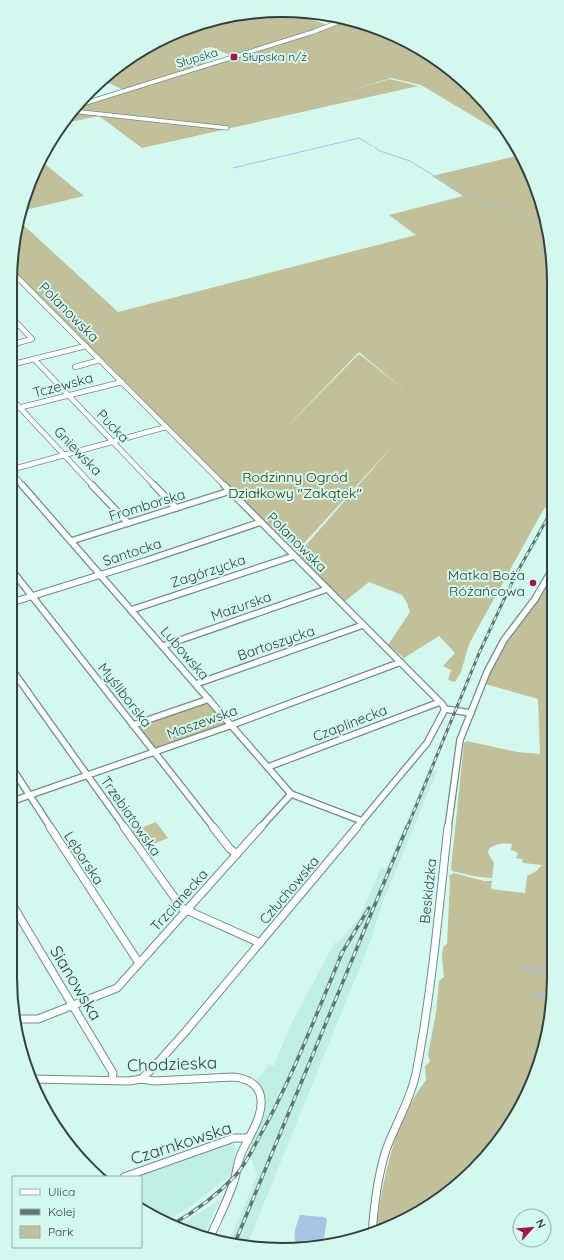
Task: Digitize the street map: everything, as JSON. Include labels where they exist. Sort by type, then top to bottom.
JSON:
[{"type":"street","name":"Słupska","points":[[88,102],[313,32],[337,23]]},
{"type":"street","points":[[79,112],[227,128]]},
{"type":"street","name":"Polanowska","points":[[17,277],[326,589],[401,662],[445,709]]},
{"type":"street","points":[[17,324],[32,339],[17,343]]},
{"type":"street","points":[[17,363],[86,346]]},
{"type":"street","name":"Pucka","points":[[34,359],[176,508]]},
{"type":"street","points":[[75,367],[100,360]]},
{"type":"street","name":"Tczewska","points":[[17,409],[122,382]]},
{"type":"street","name":"Gniewska","points":[[17,405],[65,454],[128,523]]},
{"type":"street","points":[[17,469],[111,441],[166,427]]},
{"type":"street","name":"Lubowska","points":[[17,479],[291,794],[362,821]]},
{"type":"street","name":"Fromborska","points":[[71,541],[230,491]]},
{"type":"street","name":"Santocka","points":[[17,601],[261,522]]},
{"type":"street","name":"Zagórzycka","points":[[131,610],[294,556]]},
{"type":"street","name":"Myśliborska","points":[[17,577],[230,849],[237,854]]},
{"type":"street","name":"Beskidzka","points":[[373,1227],[377,1183],[382,1163],[412,1087],[417,1069],[434,954],[459,744],[487,672],[499,649],[535,599],[547,578]]},
{"type":"street","name":"Mazurska","points":[[162,646],[326,589]]},
{"type":"street","name":"Bartoszycka","points":[[196,684],[363,625]]},
{"type":"street","name":"Maszewska","points":[[17,800],[232,725],[401,662]]},
{"type":"street","name":"Trzebiatowska","points":[[17,677],[182,908],[260,943]]},
{"type":"street","points":[[133,725],[209,699]]},
{"type":"street","name":"Czaplinecka","points":[[268,767],[440,702]]},
{"type":"street","points":[[445,709],[471,712]]},
{"type":"street","name":"Człuchowska","points":[[141,1079],[154,1067],[362,821],[426,743],[445,709]]},
{"type":"street","name":"Lęborska","points":[[17,776],[137,960],[140,962]]},
{"type":"street","name":"Trzcianecka","points":[[20,1019],[38,1019],[114,990],[291,794]]},
{"type":"street","name":"Sianowska","points":[[18,914],[74,1005],[113,1073],[112,1080]]},
{"type":"street","name":"Chodzieska","points":[[37,1079],[129,1081],[141,1079],[154,1081],[233,1077],[250,1082],[260,1093],[261,1102],[241,1155],[236,1175],[212,1234]]},
{"type":"street","name":"Czarnkowska","points":[[127,1176],[234,1138],[248,1138]]},
{"type":"shaded area","points":[[429,770],[437,771],[382,904],[371,940],[249,1241],[230,1238],[257,1175],[248,1151],[265,1101],[265,1095],[255,1081],[264,1072],[267,1064],[274,1066],[290,1026],[335,942],[337,943],[359,918],[381,868],[386,869]]},
{"type":"shaded area","points":[[231,1142],[236,1148],[232,1174],[188,1208],[170,1218],[142,1202],[142,1176],[137,1176]]},
{"type":"shaded area","points":[[220,1199],[205,1232],[183,1224]]},
{"type":"green space","points":[[282,17],[311,19],[328,25],[335,22],[351,26],[399,44],[429,62],[457,83],[481,107],[500,132],[421,85],[391,78],[346,92],[390,79],[418,86],[231,128],[172,121],[227,129],[142,148],[99,116],[71,122],[86,104],[171,78],[124,90],[108,83],[135,62],[165,44],[181,37],[213,26],[247,19]],"holes":[[[211,47],[232,56],[205,64],[198,61],[202,49]]]},
{"type":"green space","name":"Rodzinny Ogród Działkowy \"Zakątek\"","points":[[515,156],[527,181],[538,213],[545,247],[547,282],[547,505],[469,644],[461,672],[455,682],[448,680],[451,670],[443,666],[455,653],[439,636],[404,658],[388,645],[410,612],[402,595],[369,582],[344,602],[298,554],[399,439],[297,551],[228,486],[17,275],[19,247],[23,225],[118,312],[416,235],[389,215],[463,196],[432,176]],"holes":[[[359,352],[402,388],[359,354],[275,439]]]},
{"type":"green space","points":[[45,164],[84,196],[27,210]]},
{"type":"green space","points":[[547,585],[547,978],[545,1013],[538,1047],[520,1095],[502,1125],[481,1153],[457,1177],[429,1198],[399,1216],[376,1226],[386,1172],[397,1134],[414,1097],[426,1080],[425,1066],[430,1062],[428,1055],[436,1012],[439,981],[444,977],[442,958],[443,947],[447,944],[449,876],[453,873],[484,881],[492,881],[491,889],[525,893],[527,876],[535,872],[542,865],[523,863],[522,859],[516,858],[518,853],[511,850],[512,844],[503,844],[489,849],[488,853],[494,863],[492,878],[477,877],[452,871],[451,868],[464,743],[467,741],[517,752],[540,754],[538,699],[485,684],[491,669],[507,642]]},
{"type":"green space","points":[[209,702],[228,724],[156,750],[137,726]]},
{"type":"green space","points":[[156,822],[168,838],[143,848],[131,832]]},
{"type":"water","points":[[300,1215],[324,1217],[327,1219],[323,1240],[296,1242],[296,1226]]},
{"type":"waterway","points":[[233,168],[359,138],[372,146]]},
{"type":"waterway","points":[[374,147],[380,151],[410,161],[467,196],[504,208]]},
{"type":"waterway","points":[[507,209],[532,221],[540,222]]},
{"type":"waterway","points":[[522,967],[531,970],[547,970]]},
{"type":"waterway","points":[[533,995],[546,996]]},
{"type":"railway","points":[[407,828],[480,651],[515,576],[547,519]]},
{"type":"railway","points":[[236,1239],[407,827]]},
{"type":"railway","points":[[343,951],[369,908]]},
{"type":"railway","points":[[177,1221],[190,1214],[221,1190],[235,1176],[247,1160],[274,1110],[305,1043],[343,951]]},
{"type":"railway","points":[[340,956],[343,951]]},
{"type":"place","name":"Słupska n/ż","points":[[234,57]]},
{"type":"place","name":"Matka Boża Różańcowa","points":[[533,583]]}]
